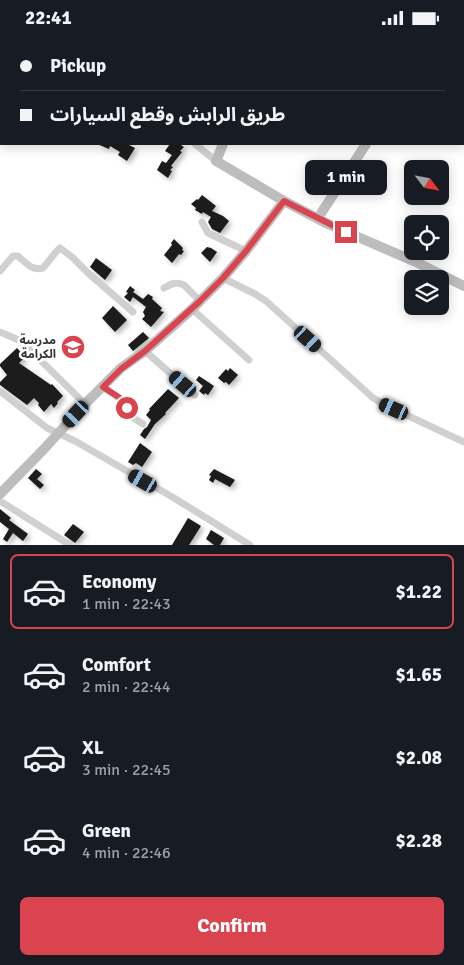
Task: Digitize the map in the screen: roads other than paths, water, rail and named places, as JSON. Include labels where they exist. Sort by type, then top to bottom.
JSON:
[{"type":"main road","points":[[223,145],[216,161],[284,201],[464,286]]},
{"type":"main road","points":[[318,218],[365,145]]},
{"type":"main road","points":[[0,494],[85,404],[121,369],[145,351],[223,278],[284,201]]},
{"type":"street","points":[[196,145],[216,161]]},
{"type":"street","points":[[202,222],[208,233],[246,251]]},
{"type":"street","points":[[0,271],[13,257],[18,256],[32,268],[43,268],[60,248],[132,312]]},
{"type":"street","points":[[223,278],[266,301],[372,397],[464,443]]},
{"type":"street","points":[[164,288],[172,283],[181,283],[200,301]]},
{"type":"street","points":[[192,309],[248,360]]},
{"type":"street","points":[[0,332],[21,341],[85,404]]},
{"type":"street","points":[[145,351],[195,395]]},
{"type":"street","points":[[103,387],[120,398],[132,417],[143,424]]},
{"type":"street","points":[[0,391],[47,427],[167,494],[250,545]]},
{"type":"street","points":[[0,501],[70,545]]},
{"type":"place","name":"مدرسة الكرامة","points":[[73,347]]}]
